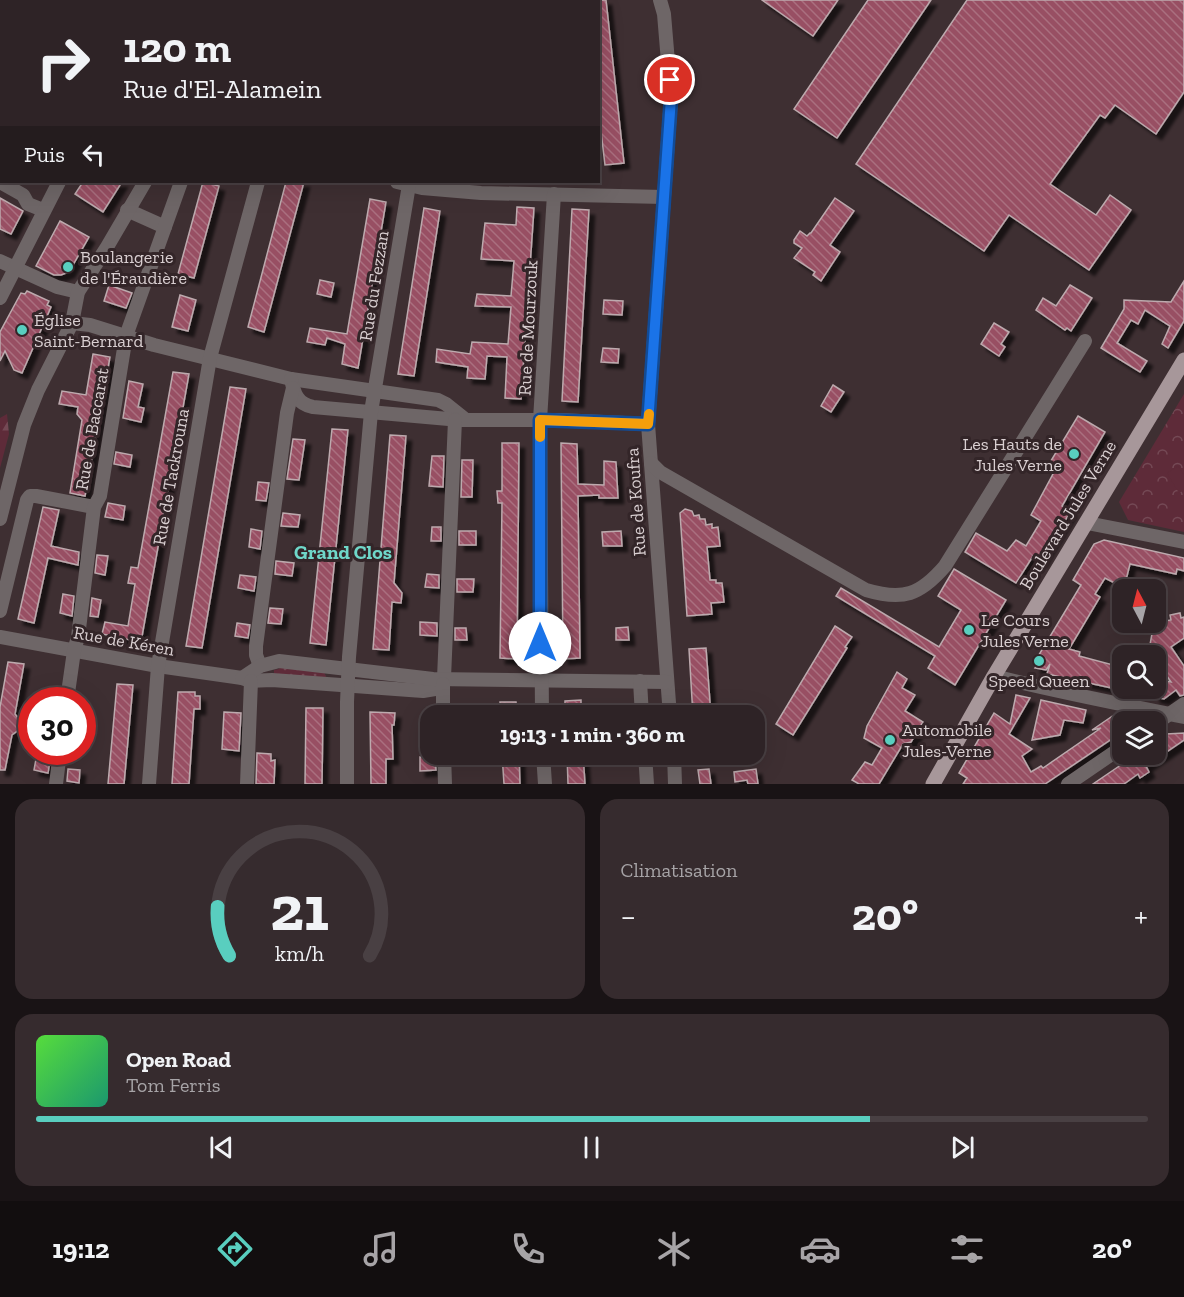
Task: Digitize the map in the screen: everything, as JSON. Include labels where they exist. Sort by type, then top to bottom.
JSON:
[{"type":"main road","name":"Boulevard Jules Verne","points":[[933,784],[994,676],[1184,360]]},
{"type":"street","name":"Rue de Koufra","points":[[660,0],[664,14],[671,98],[648,424],[669,705]]},
{"type":"street","points":[[2,183],[23,195],[28,204],[43,210]]},
{"type":"street","points":[[0,298],[58,183]]},
{"type":"street","points":[[0,519],[24,425],[38,390],[72,323],[78,292],[108,247],[144,183]]},
{"type":"street","name":"Rue de Baccarat","points":[[0,611],[27,500],[30,496],[94,507],[99,501],[126,336],[181,183]]},
{"type":"street","name":"Rue de Tackrouna","points":[[149,784],[158,666],[210,358],[258,183]]},
{"type":"street","points":[[403,183],[481,193],[664,197]]},
{"type":"street","name":"Rue du Fezzan","points":[[371,412],[403,183]]},
{"type":"street","name":"Rue de Mourzouk","points":[[541,705],[540,420],[554,194]]},
{"type":"street","points":[[127,210],[165,227]]},
{"type":"street","points":[[0,261],[57,287],[78,292]]},
{"type":"street","points":[[72,323],[90,325],[292,383],[438,400],[446,404],[461,420],[443,705]]},
{"type":"street","points":[[651,463],[660,472],[866,590],[886,596],[902,595],[917,590],[933,580],[945,566],[1085,341]]},
{"type":"street","points":[[292,383],[300,402],[305,406],[461,420],[648,424]]},
{"type":"street","points":[[260,666],[256,646],[292,383]]},
{"type":"street","points":[[346,784],[347,687],[371,412]]},
{"type":"street","points":[[69,687],[78,638],[94,507]]},
{"type":"street","points":[[1087,523],[1184,543]]},
{"type":"street","name":"Rue de Kéren","points":[[0,637],[247,680],[423,691],[435,689],[444,681]]},
{"type":"street","name":"Rue de Kéren","points":[[247,680],[260,666],[279,661],[444,681],[667,682]]},
{"type":"street","points":[[994,676],[1056,692],[1178,715],[1184,704]]},
{"type":"street","points":[[247,680],[247,784]]},
{"type":"street","points":[[640,681],[641,705]]},
{"type":"street","points":[[1068,784],[1112,754]]},
{"type":"street","points":[[56,784],[58,765]]},
{"type":"street","points":[[444,765],[445,784]]},
{"type":"street","points":[[544,765],[545,784]]},
{"type":"street","points":[[646,765],[647,784]]},
{"type":"street","points":[[674,765],[675,784]]},
{"type":"green space","points":[[1184,394],[1184,532],[1128,520],[1119,502]]},
{"type":"green space","points":[[7,414],[9,434],[0,468],[0,418]]},
{"type":"green space","points":[[1178,466],[1184,475],[1184,490],[1179,493],[1167,473]]},
{"type":"green space","points":[[280,667],[324,672],[327,679],[274,674],[274,670]]},
{"type":"building","points":[[600,0],[606,0],[624,163],[605,165],[600,123]]},
{"type":"building","points":[[762,0],[838,0],[813,36]]},
{"type":"building","points":[[868,0],[931,0],[837,138],[794,109]]},
{"type":"building","points":[[967,0],[1184,0],[1184,92],[1156,134],[1115,105],[1105,118],[1100,115],[1050,184],[1096,215],[1110,195],[1131,210],[1089,270],[1009,215],[984,251],[856,164]]},
{"type":"building","points":[[82,183],[121,183],[103,212],[75,194]]},
{"type":"building","points":[[203,183],[219,186],[194,278],[178,274]]},
{"type":"building","points":[[286,183],[304,183],[264,332],[248,327]]},
{"type":"building","points":[[0,198],[23,211],[11,234],[0,229]]},
{"type":"building","points":[[835,198],[854,211],[830,245],[840,252],[821,281],[813,275],[815,272],[794,258],[802,248],[794,243],[794,240],[800,231],[807,236],[811,233]]},
{"type":"building","points":[[370,199],[386,202],[358,368],[342,364],[345,344],[327,338],[325,345],[307,342],[310,328],[347,334]]},
{"type":"building","points":[[517,207],[534,208],[521,399],[505,398],[507,357],[487,356],[485,379],[467,378],[468,367],[436,362],[437,349],[470,354],[472,342],[508,344],[511,307],[475,306],[477,294],[511,296],[514,261],[481,259],[485,223],[516,225]]},
{"type":"building","points":[[424,208],[440,211],[414,376],[398,374]]},
{"type":"building","points":[[572,209],[589,210],[578,402],[562,401]]},
{"type":"building","points":[[60,221],[89,237],[69,272],[54,275],[36,266]]},
{"type":"building","points":[[320,280],[334,283],[331,297],[317,294]]},
{"type":"building","points":[[1184,281],[1184,321],[1168,348],[1162,344],[1170,326],[1145,310],[1138,324],[1131,320],[1117,343],[1147,361],[1140,372],[1101,348],[1124,309],[1124,300],[1171,302]]},
{"type":"building","points":[[109,285],[132,293],[126,308],[104,301]]},
{"type":"building","points":[[1070,285],[1092,298],[1071,331],[1067,328],[1065,330],[1036,310],[1043,298],[1056,306]]},
{"type":"building","name":"Église Saint-Bernard","points":[[27,291],[49,301],[47,305],[51,307],[22,373],[14,370],[5,351],[0,361],[0,332],[21,293],[25,294]]},
{"type":"building","points":[[180,295],[196,300],[188,331],[172,327]]},
{"type":"building","points":[[604,300],[623,301],[622,315],[603,314]]},
{"type":"building","points":[[994,323],[1009,332],[1001,344],[1005,347],[999,356],[981,344]]},
{"type":"building","points":[[603,348],[619,349],[618,363],[601,362]]},
{"type":"building","points":[[93,354],[110,357],[85,496],[70,493],[82,420],[77,414],[78,407],[59,404],[62,391],[86,395]]},
{"type":"building","points":[[173,372],[189,374],[141,642],[102,634],[105,622],[128,626],[135,584],[128,583],[131,567],[138,568]]},
{"type":"building","points":[[129,381],[143,384],[138,407],[144,408],[141,422],[123,418]]},
{"type":"building","points":[[833,385],[844,392],[831,412],[821,406]]},
{"type":"building","points":[[230,387],[246,389],[202,648],[186,646]]},
{"type":"building","points":[[1078,416],[1105,432],[1062,506],[1071,511],[1041,561],[1033,556],[1016,583],[965,552],[976,533],[1007,551],[1016,540],[1026,546],[1041,521],[1031,515],[1053,474],[1046,469]]},
{"type":"building","points":[[332,429],[348,430],[326,645],[310,643]]},
{"type":"building","points":[[390,435],[406,436],[394,583],[402,593],[401,603],[392,602],[389,650],[373,649]]},
{"type":"building","points":[[293,439],[305,440],[299,480],[287,479]]},
{"type":"building","points":[[502,443],[519,443],[517,659],[500,658],[502,503],[498,503],[497,491],[502,491]]},
{"type":"building","points":[[561,443],[577,444],[578,484],[604,485],[604,461],[616,462],[618,498],[599,498],[599,495],[578,496],[580,658],[563,659]]},
{"type":"building","points":[[116,452],[132,455],[130,467],[114,464]]},
{"type":"building","points":[[432,456],[444,456],[443,487],[429,486]]},
{"type":"building","points":[[462,460],[473,460],[472,497],[461,497]]},
{"type":"building","points":[[258,482],[269,483],[266,501],[256,500]]},
{"type":"building","points":[[108,503],[125,506],[123,520],[105,517]]},
{"type":"building","points":[[43,507],[59,510],[51,546],[79,552],[78,565],[48,558],[34,623],[18,619]]},
{"type":"building","points":[[685,509],[692,511],[694,516],[699,515],[700,519],[705,519],[706,525],[712,524],[712,528],[718,527],[720,546],[707,547],[710,580],[722,583],[724,602],[711,603],[712,614],[687,616],[680,513]]},
{"type":"building","points":[[283,513],[300,515],[298,527],[281,526]]},
{"type":"building","points":[[432,527],[441,527],[441,541],[431,541]]},
{"type":"building","points":[[251,529],[262,531],[260,549],[249,547]]},
{"type":"building","points":[[459,531],[476,531],[476,545],[459,545]]},
{"type":"building","points":[[621,531],[622,546],[603,546],[602,532]]},
{"type":"building","points":[[1104,540],[1184,558],[1184,571],[1177,569],[1176,574],[1130,564],[1126,579],[1112,579],[1112,582],[1105,578],[1095,594],[1100,597],[1069,649],[1080,652],[1079,656],[1112,665],[1112,688],[1047,674],[1050,664],[1046,670],[1035,668],[1037,665],[1034,663],[1081,585],[1073,580],[1094,544]]},
{"type":"building","points":[[97,555],[108,556],[105,575],[95,573]]},
{"type":"building","points":[[276,561],[294,563],[292,576],[275,574]]},
{"type":"building","name":"Le Cours Jules Verne","points":[[954,569],[1006,600],[955,685],[928,668],[935,656],[836,596],[841,588],[939,647],[961,610],[938,596]]},
{"type":"building","points":[[427,574],[439,575],[439,588],[425,587]]},
{"type":"building","points":[[240,575],[256,577],[254,591],[238,588]]},
{"type":"building","points":[[457,579],[474,579],[473,592],[457,592]]},
{"type":"building","points":[[63,594],[74,596],[72,616],[60,613]]},
{"type":"building","points":[[92,598],[101,600],[98,617],[90,616]]},
{"type":"building","points":[[270,608],[283,609],[281,624],[268,623]]},
{"type":"building","points":[[1180,613],[1181,618],[1184,617],[1184,638],[1171,647],[1184,666],[1184,695],[1180,696],[1176,690],[1166,698],[1166,681],[1171,682],[1166,675],[1166,645],[1150,645],[1152,633],[1166,633],[1166,621],[1171,620],[1170,615]]},
{"type":"building","points":[[420,622],[437,623],[437,636],[420,635]]},
{"type":"building","points":[[237,623],[250,625],[248,638],[235,636]]},
{"type":"building","points":[[835,626],[852,637],[793,735],[776,724]]},
{"type":"building","points":[[628,627],[629,640],[616,640],[616,628]]},
{"type":"building","points":[[455,628],[466,628],[467,640],[455,640]]},
{"type":"building","points":[[706,648],[710,705],[692,705],[689,649]]},
{"type":"building","points":[[8,662],[24,664],[18,687],[15,714],[18,718],[18,730],[12,735],[5,770],[0,770],[0,707]]},
{"type":"building","points":[[897,672],[907,679],[902,688],[915,695],[905,711],[923,722],[911,742],[903,744],[879,784],[859,784],[852,780],[865,762],[872,765],[882,748],[864,738],[867,726]]},
{"type":"building","points":[[117,684],[133,685],[124,784],[108,784]]},
{"type":"building","points":[[178,692],[195,692],[195,696],[200,696],[200,709],[194,709],[189,784],[172,784]]},
{"type":"building","points":[[1016,695],[1030,698],[1009,734],[1032,749],[1022,756],[1031,772],[1041,766],[1043,768],[1101,728],[1092,730],[1112,716],[1112,739],[1045,784],[963,784],[967,778],[959,773],[994,713],[1010,724]]},
{"type":"building","points":[[581,700],[581,705],[565,705],[565,701]]},
{"type":"building","points":[[1041,700],[1086,710],[1083,723],[1064,720],[1060,735],[1032,740]]},
{"type":"building","points":[[500,702],[516,702],[516,705],[500,705]]},
{"type":"building","points":[[306,708],[323,708],[322,784],[305,784]]},
{"type":"building","points":[[224,712],[241,713],[239,751],[222,749]]},
{"type":"building","points":[[370,712],[395,713],[394,725],[392,725],[393,759],[386,759],[386,784],[371,784]]},
{"type":"building","points":[[1184,733],[1184,740],[1166,752],[1166,734]]},
{"type":"building","points":[[257,753],[271,754],[271,761],[275,760],[274,784],[256,784]]},
{"type":"building","points":[[35,765],[49,765],[48,773],[34,770]]},
{"type":"building","points":[[420,765],[436,765],[436,770],[420,771]]},
{"type":"building","points":[[503,765],[519,765],[520,784],[504,784]]},
{"type":"building","points":[[567,765],[584,765],[585,784],[568,784]]},
{"type":"building","points":[[1121,765],[1147,765],[1149,772],[1140,778],[1138,774],[1124,784],[1093,784]]},
{"type":"building","points":[[68,769],[80,770],[79,783],[67,781]]},
{"type":"building","points":[[709,769],[711,784],[700,784],[698,770]]},
{"type":"building","points":[[756,769],[758,784],[748,784],[747,780],[735,782],[734,772]]},
{"type":"slow traffic","points":[[540,437],[540,420],[648,424],[649,414]]},
{"type":"place","name":"Boulangerie de l'Éraudière","points":[[68,267]]},
{"type":"place","name":"Église Saint-Bernard","points":[[22,330]]},
{"type":"place","name":"Les Hauts de Jules Verne","points":[[1074,454]]},
{"type":"place","name":"Le Cours Jules Verne","points":[[969,630]]},
{"type":"place","name":"Speed Queen","points":[[1039,661]]},
{"type":"place","name":"Automobile Jules-Verne","points":[[890,740]]},
{"type":"district","name":"Grand Clos","points":[[343,552]]},
{"type":"route","points":[[540,643],[540,420],[648,424],[671,98],[670,80]]}]
